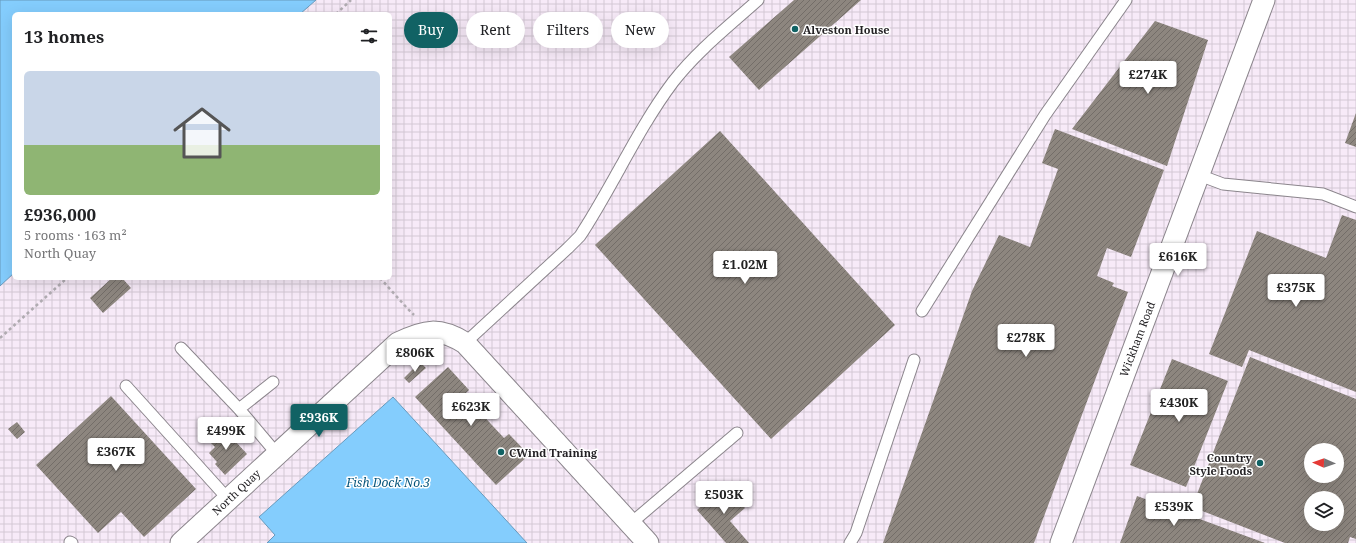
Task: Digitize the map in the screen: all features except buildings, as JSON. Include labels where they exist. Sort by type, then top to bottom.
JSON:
[{"type":"street","name":"Wickham Road","points":[[1061,543],[1263,0]]},
{"type":"street","name":"North Quay","points":[[181,543],[398,343],[415,335],[434,332],[452,335],[465,343]]},
{"type":"street","points":[[465,343],[648,543]]},
{"type":"lane","points":[[465,343],[580,236],[654,110],[672,83],[689,62],[758,0]]},
{"type":"lane","points":[[922,311],[1045,115],[1126,0]]},
{"type":"lane","points":[[1199,175],[1223,184],[1323,194],[1356,207]]},
{"type":"lane","points":[[181,348],[239,409],[277,454]]},
{"type":"lane","points":[[850,543],[856,533],[914,360]]},
{"type":"lane","points":[[239,409],[272,382]]},
{"type":"lane","points":[[126,386],[228,499]]},
{"type":"lane","points":[[630,524],[737,433]]},
{"type":"path","points":[[338,12],[351,0]]},
{"type":"path","points":[[0,338],[64,280]]},
{"type":"path","points":[[382,280],[407,308],[434,332]]},
{"type":"shaded area","points":[[316,0],[1356,0],[1356,543],[527,543],[393,397],[259,517],[275,535],[267,543],[0,543],[0,286],[12,275],[12,280],[392,280],[392,12],[302,12]]},
{"type":"water","points":[[0,0],[316,0],[302,12],[12,12],[12,275],[0,286]]},
{"type":"water","name":"Fish Dock No.3","points":[[393,397],[527,543],[267,543],[275,535],[259,517]]},
{"type":"place","name":"Alveston House","points":[[795,29]]},
{"type":"place","name":"CWind Training","points":[[501,452]]},
{"type":"place","name":"Country Style Foods","points":[[1260,463]]}]
